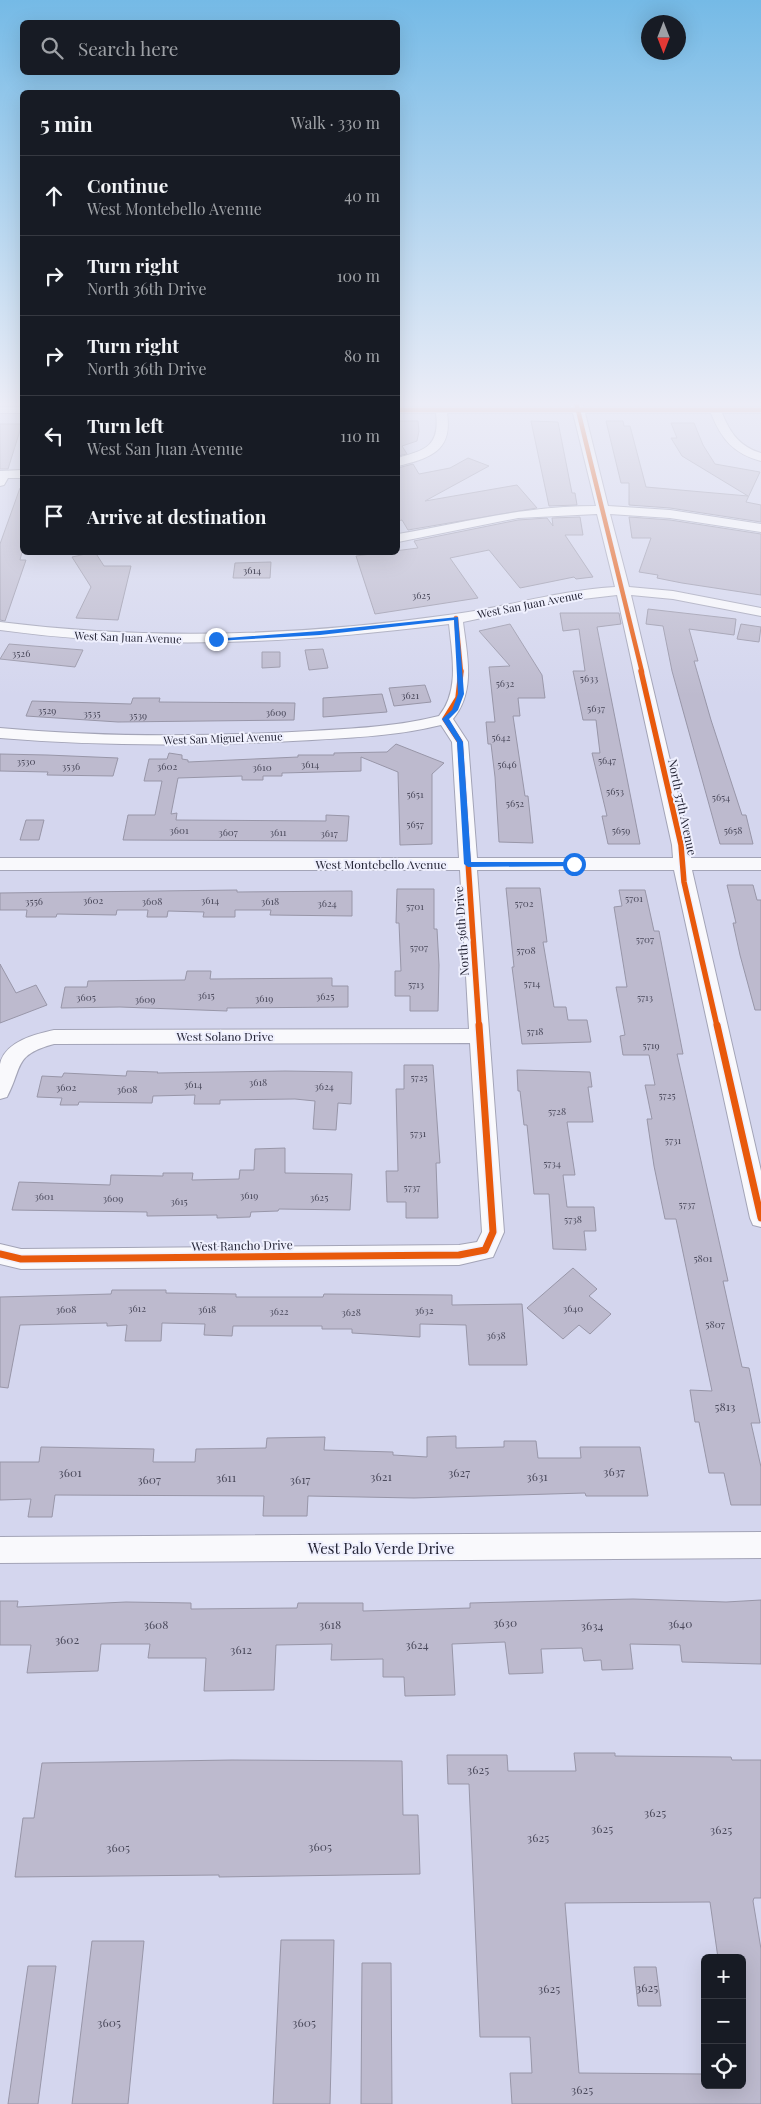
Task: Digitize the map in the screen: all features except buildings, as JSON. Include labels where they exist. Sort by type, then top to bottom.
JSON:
[{"type":"street","name":"North 37th Avenue","points":[[601,500],[681,845],[684,882],[761,1218]]},
{"type":"street","points":[[400,538],[516,514],[603,510],[656,511],[761,528]]},
{"type":"street","name":"West San Juan Avenue","points":[[0,626],[82,636],[216,639],[329,632],[456,618],[597,592],[623,590],[658,594],[761,612]]},
{"type":"street","points":[[445,719],[455,710],[461,694],[456,618]]},
{"type":"street","name":"West San Miguel Avenue","points":[[0,733],[161,740],[249,739],[398,730],[445,719]]},
{"type":"street","name":"North 36th Drive","points":[[445,719],[460,742],[493,1232],[485,1250]]},
{"type":"street","name":"West Montebello Avenue","points":[[0,864],[761,864]]},
{"type":"street","name":"West Solano Drive","points":[[0,1091],[15,1055],[30,1043],[54,1037],[479,1036]]},
{"type":"street","name":"West Rancho Drive","points":[[0,1254],[20,1258],[459,1255],[485,1250]]},
{"type":"street","name":"West Palo Verde Drive","points":[[0,1550],[761,1546]]},
{"type":"cycle path","points":[[601,500],[681,845],[684,882],[761,1218]]},
{"type":"cycle path","points":[[0,1254],[21,1259],[459,1255],[485,1250],[493,1232],[460,742],[445,719],[453,709],[458,698],[460,685],[461,672],[456,618]]},
{"type":"route","points":[[216,639],[270,637],[391,627],[456,618],[461,694],[455,710],[445,719],[460,742],[468,864],[574,864]]}]
